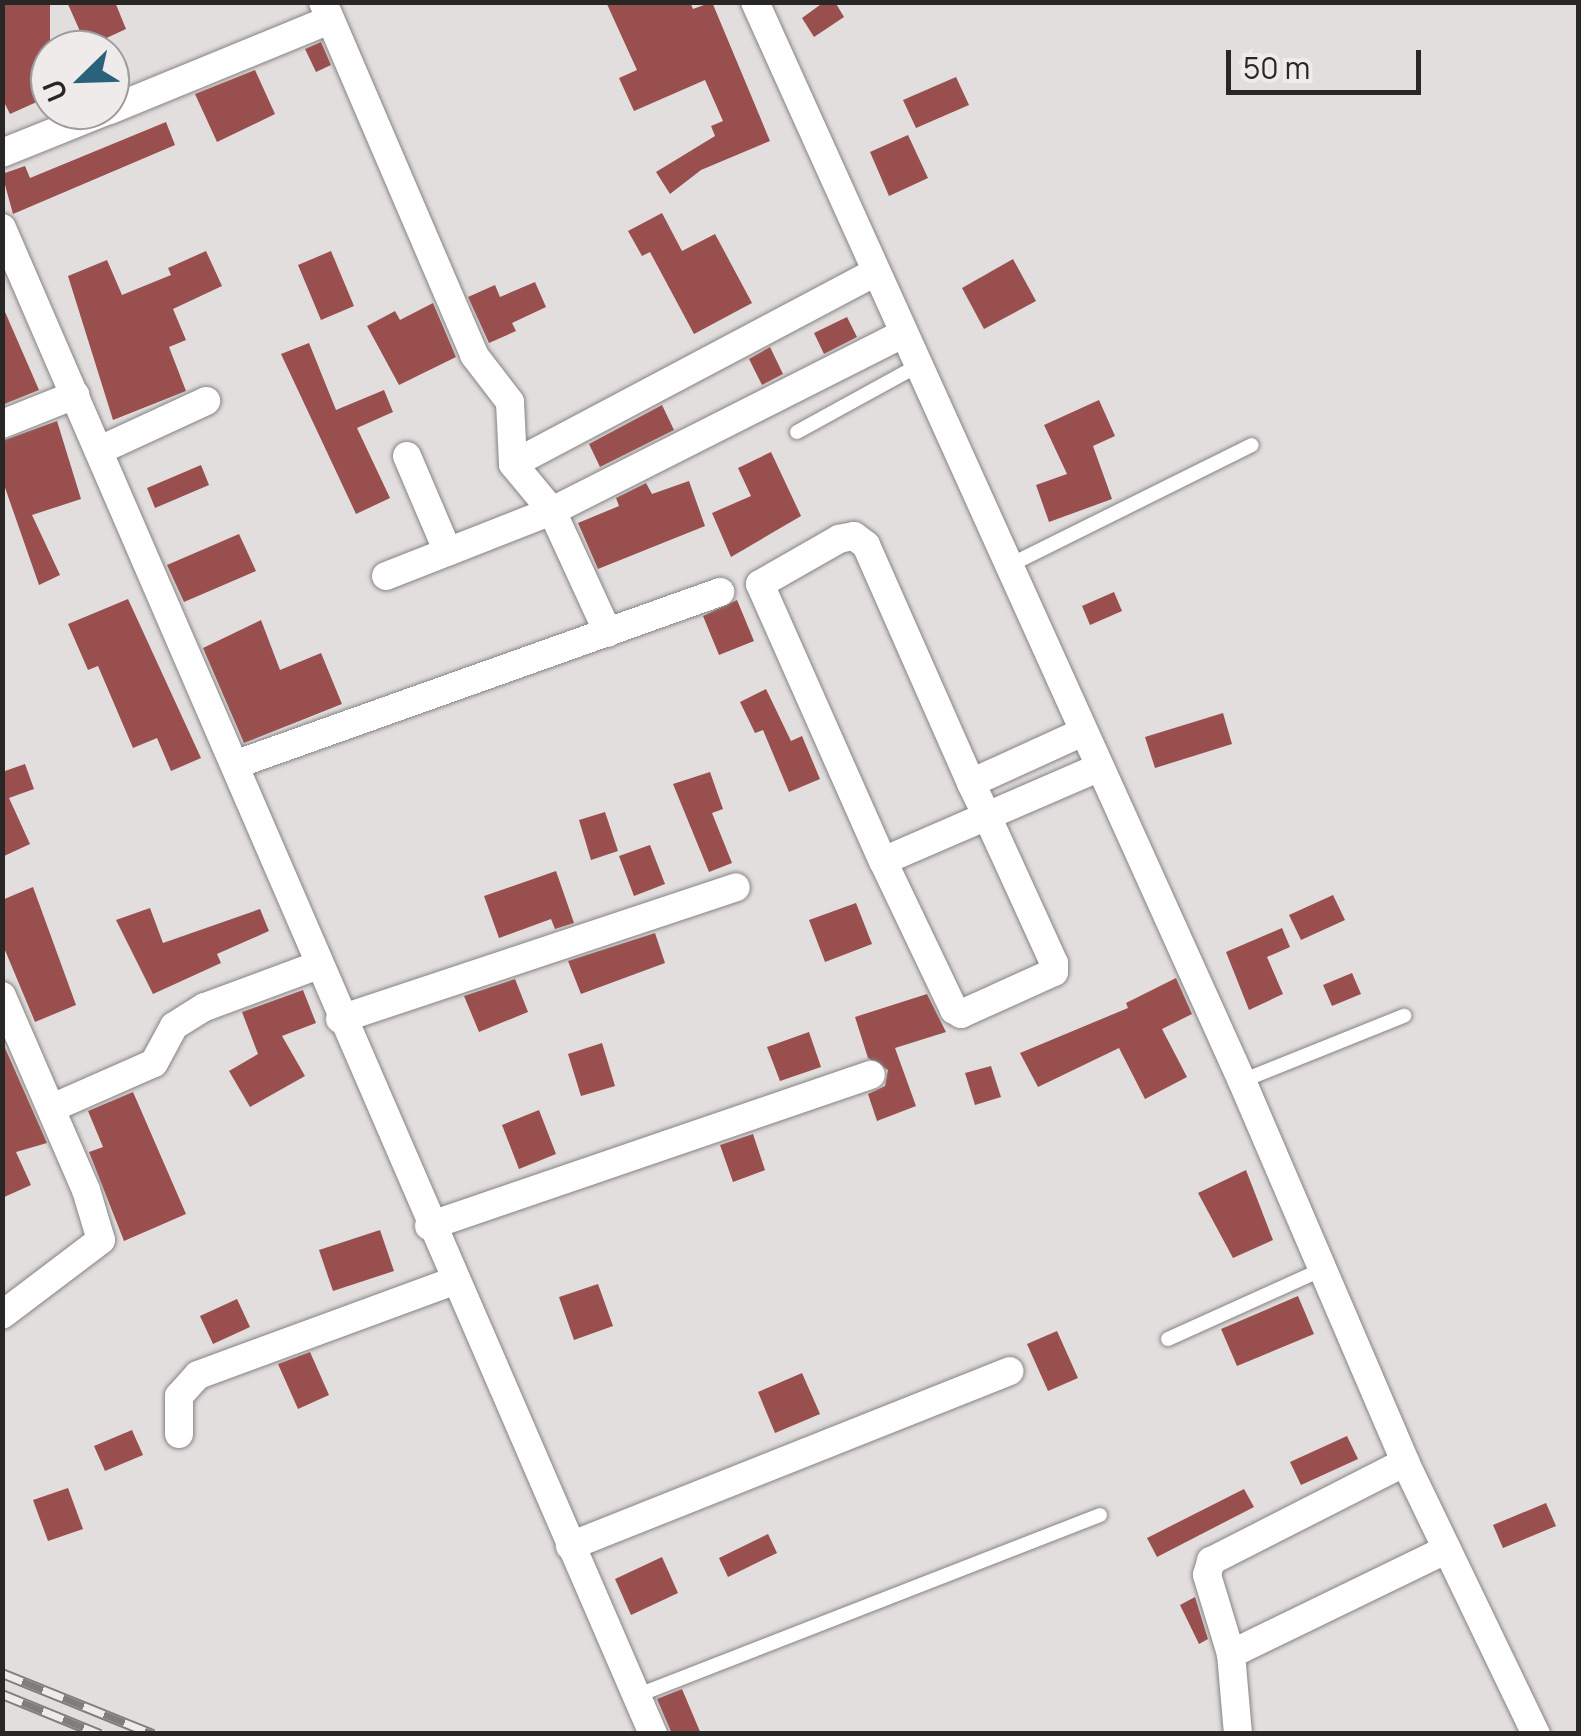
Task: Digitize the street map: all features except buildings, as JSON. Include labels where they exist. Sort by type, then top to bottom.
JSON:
[{"type":"street","points":[[755,2],[900,334],[1242,1081],[1405,1462],[1536,1734]]},
{"type":"street","points":[[130,101],[325,12],[474,354],[510,402],[513,464],[552,511],[608,634]]},
{"type":"street","points":[[2,154],[61,130]]},
{"type":"street","points":[[2,228],[236,764],[316,966],[653,1734]]},
{"type":"street","points":[[513,464],[873,272]]},
{"type":"street","points":[[386,576],[552,511],[900,334]]},
{"type":"street","points":[[2,424],[75,395]]},
{"type":"street","points":[[100,450],[206,401]]},
{"type":"street","points":[[407,456],[448,552]]},
{"type":"street","points":[[854,536],[866,545],[987,816],[1054,963],[1042,981],[961,1014],[954,1010],[883,861],[762,593],[764,579],[840,539],[854,536]]},
{"type":"street","points":[[236,764],[720,592]]},
{"type":"street","points":[[971,783],[1083,732]]},
{"type":"street","points":[[883,861],[1100,768]]},
{"type":"street","points":[[340,1020],[736,886]]},
{"type":"street","points":[[52,1108],[154,1063],[174,1026],[204,1008],[316,966]]},
{"type":"street","points":[[2,996],[52,1108],[101,1240],[2,1316]]},
{"type":"street","points":[[429,1226],[872,1076]]},
{"type":"street","points":[[180,1434],[179,1396],[198,1374],[453,1280]]},
{"type":"street","points":[[570,1546],[1008,1371]]},
{"type":"street","points":[[1238,1734],[1232,1654],[1209,1586],[1211,1561],[1405,1462]]},
{"type":"street","points":[[1232,1654],[1447,1548]]},
{"type":"lane","points":[[797,432],[916,367]]},
{"type":"lane","points":[[1008,566],[1252,445]]},
{"type":"lane","points":[[1242,1081],[1404,1016]]},
{"type":"lane","points":[[1168,1339],[1324,1269]]},
{"type":"lane","points":[[636,1696],[1100,1515]]},
{"type":"railway","points":[[2,1673],[153,1734]]},
{"type":"railway","points":[[2,1694],[100,1734]]}]
